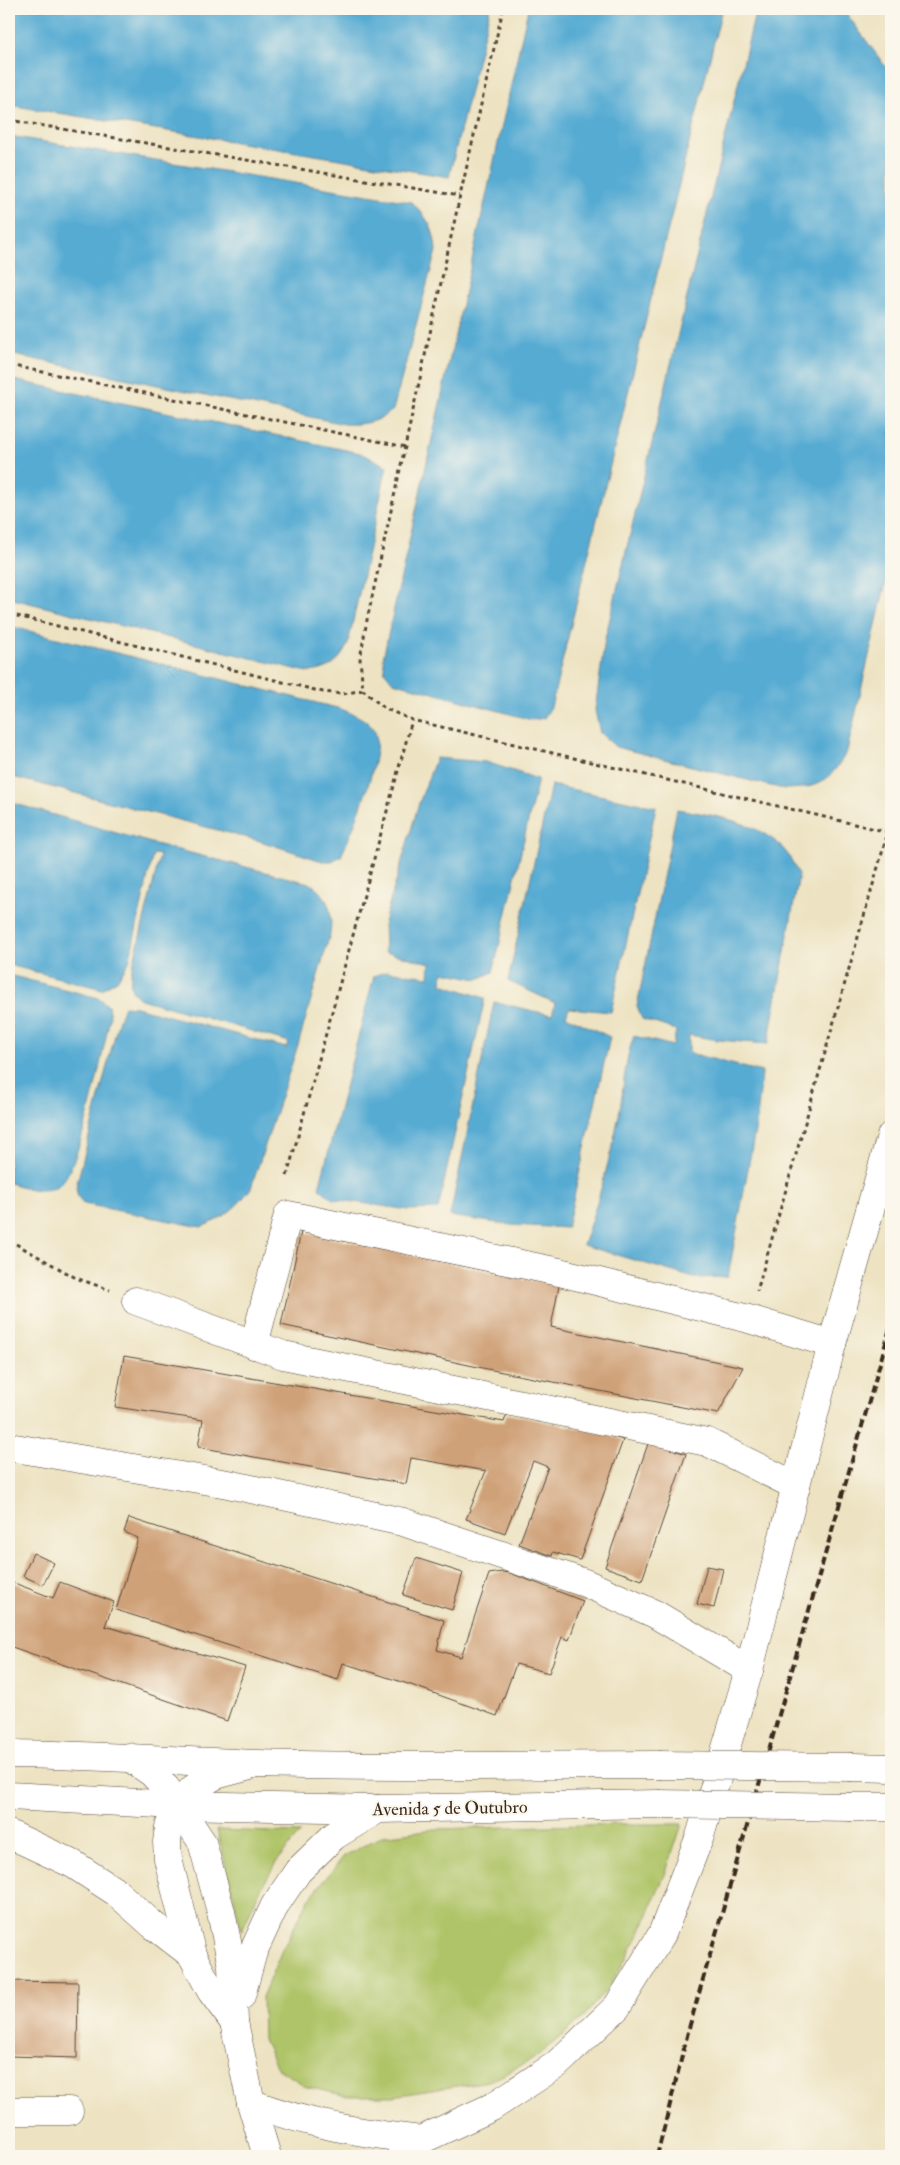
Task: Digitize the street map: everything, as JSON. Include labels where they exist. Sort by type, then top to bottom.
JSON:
[{"type":"street","points":[[251,2102],[282,2114],[319,2124],[370,2134],[411,2148],[492,2107],[556,2065],[617,2007],[662,1934],[700,1836],[750,1670],[832,1344],[891,1136]]},
{"type":"street","points":[[254,1345],[288,1215],[560,1272],[749,1320],[832,1344]]},
{"type":"street","points":[[136,1300],[283,1355],[707,1442],[796,1486]]},
{"type":"street","points":[[9,1448],[228,1484],[402,1522],[585,1583],[655,1614],[750,1670]]},
{"type":"street","points":[[9,1754],[129,1757],[259,1764],[421,1766],[659,1765],[891,1768]]},
{"type":"street","points":[[129,1757],[152,1773],[166,1788],[202,1842],[209,1864],[232,1966],[234,2022],[251,2102],[267,2156]]},
{"type":"street","points":[[234,2022],[211,1991],[192,1955],[168,1859],[167,1842],[169,1827],[177,1805],[194,1788],[216,1774],[259,1764]]},
{"type":"street","name":"Avenida 5 de Outubro","points":[[9,1796],[177,1805],[378,1809],[658,1804],[891,1807]]},
{"type":"street","points":[[234,2022],[253,1952],[275,1905],[298,1871],[334,1836],[378,1809]]},
{"type":"street","points":[[9,1834],[73,1864],[108,1887],[192,1955]]},
{"type":"street","points":[[9,2110],[70,2111]]},
{"type":"path","points":[[503,9],[460,196],[360,659],[363,690],[384,708],[412,720],[888,832]]},
{"type":"path","points":[[9,120],[460,196]]},
{"type":"path","points":[[9,366],[406,447]]},
{"type":"path","points":[[9,614],[323,692],[343,694],[363,690]]},
{"type":"path","points":[[288,1176],[412,720]]},
{"type":"path","points":[[749,1320],[891,820]]},
{"type":"path","points":[[9,1240],[76,1278],[136,1300]]},
{"type":"green space","points":[[682,1824],[666,1872],[640,1933],[612,1983],[581,2020],[532,2060],[489,2081],[393,2096],[348,2096],[307,2087],[277,2068],[263,2039],[262,1997],[282,1950],[309,1899],[344,1856],[382,1836],[434,1829]]},
{"type":"green space","points":[[217,1830],[300,1833],[275,1864],[257,1896],[242,1931]]},
{"type":"water","points":[[9,9],[490,9],[449,177],[9,105]]},
{"type":"water","points":[[528,9],[722,9],[551,707],[544,718],[532,720],[393,682],[385,672],[383,658]]},
{"type":"water","points":[[756,9],[843,9],[891,74],[891,560],[847,751],[829,777],[814,785],[795,789],[783,789],[616,747],[600,733],[595,710],[605,639]]},
{"type":"water","points":[[9,136],[411,202],[422,213],[429,224],[434,236],[436,251],[393,410],[370,422],[344,424],[9,354]]},
{"type":"water","points":[[9,379],[360,453],[387,466],[348,644],[337,661],[327,668],[307,672],[9,598]]},
{"type":"water","points":[[9,626],[341,709],[365,720],[375,732],[377,743],[375,757],[366,794],[341,856],[332,861],[322,861],[260,841],[9,776]]},
{"type":"water","points":[[436,758],[486,762],[538,779],[493,972],[478,979],[443,972],[442,984],[485,998],[438,1209],[409,1210],[333,1199],[319,1188],[374,976],[387,971],[429,977],[430,963],[385,952],[384,922],[418,806]]},
{"type":"water","points":[[551,785],[656,807],[611,1012],[569,1008],[566,1016],[610,1037],[567,1228],[511,1225],[450,1216],[494,1002],[552,1015],[555,1003],[508,981]]},
{"type":"water","points":[[9,802],[155,844],[309,883],[316,887],[325,898],[331,919],[330,934],[298,1045],[251,1188],[229,1212],[209,1224],[201,1227],[84,1204],[78,1197],[76,1187],[119,1019],[124,1006],[136,1007],[286,1048],[289,1042],[141,999],[135,994],[131,985],[131,973],[160,855],[153,854],[129,962],[117,980],[102,989],[9,965]]},
{"type":"water","points":[[677,809],[721,817],[764,833],[786,852],[799,875],[768,1044],[718,1040],[689,1035],[689,1053],[762,1072],[757,1120],[728,1277],[694,1278],[583,1245],[599,1197],[612,1148],[628,1055],[634,1036],[673,1046],[676,1030],[642,1019],[637,1006]]},
{"type":"water","points":[[9,975],[99,998],[108,1006],[110,1017],[83,1133],[68,1174],[54,1188],[34,1190],[9,1183]]},
{"type":"building","points":[[301,1232],[559,1286],[551,1327],[743,1367],[718,1414],[492,1370],[281,1325]]},
{"type":"building","points":[[124,1356],[504,1422],[507,1414],[597,1432],[623,1440],[580,1560],[553,1552],[552,1556],[519,1544],[548,1467],[533,1461],[505,1533],[466,1519],[486,1471],[411,1458],[406,1484],[198,1447],[203,1420],[115,1407]]},
{"type":"building","points":[[649,1441],[686,1454],[642,1580],[605,1567]]},
{"type":"building","points":[[129,1518],[444,1620],[437,1650],[461,1657],[489,1574],[510,1573],[583,1601],[569,1640],[562,1637],[549,1673],[516,1664],[497,1716],[343,1663],[338,1680],[116,1610],[138,1538],[124,1532]]},
{"type":"building","points":[[33,1553],[54,1563],[43,1585],[23,1576]]},
{"type":"building","points":[[416,1558],[463,1573],[452,1610],[403,1595]]},
{"type":"building","points":[[707,1566],[723,1569],[714,1608],[697,1604]]},
{"type":"building","points":[[9,1581],[53,1598],[60,1582],[114,1602],[105,1626],[245,1667],[227,1721],[9,1646]]},
{"type":"building","points":[[9,1981],[78,1982],[77,2058],[9,2056]]},
{"type":"railway","points":[[657,2156],[689,2028],[891,1325]]}]
